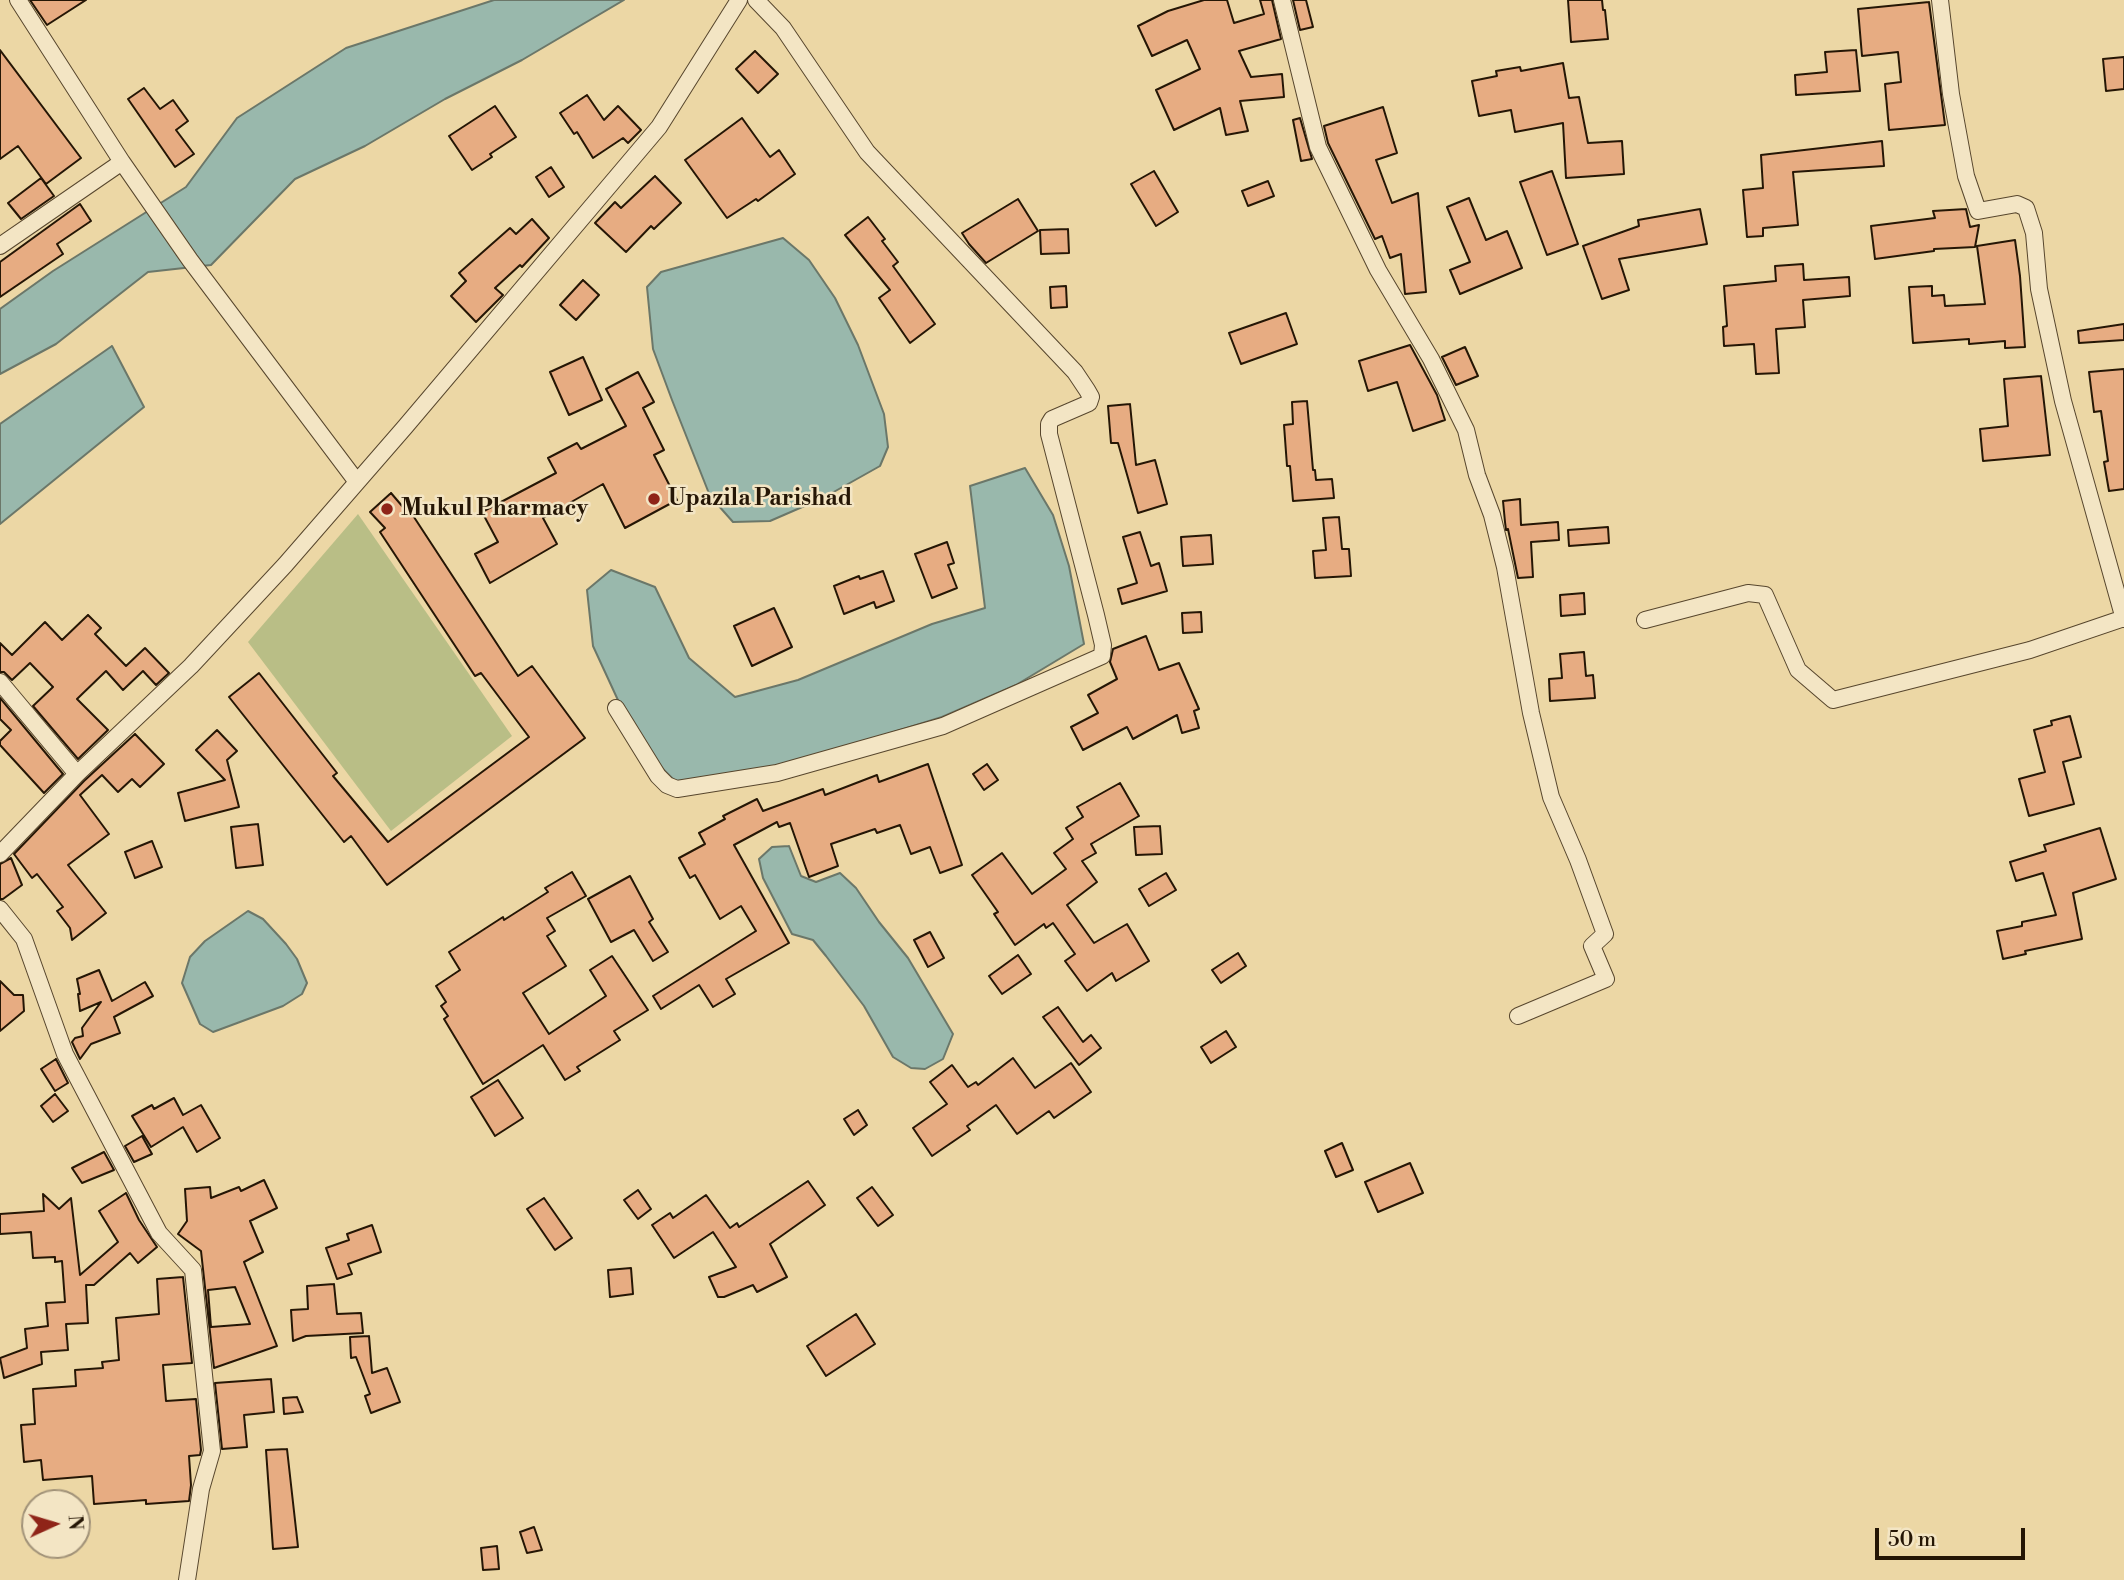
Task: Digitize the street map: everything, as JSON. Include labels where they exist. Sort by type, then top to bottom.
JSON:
[{"type":"street","points":[[18,0],[122,162],[249,340],[357,482]]},
{"type":"street","points":[[0,854],[77,774],[191,666],[357,482],[659,127],[738,0]]},
{"type":"street","points":[[616,708],[658,776],[667,785],[677,789],[777,773],[943,726],[1102,656],[1096,615],[1049,434],[1052,419],[1089,403],[1091,397],[1075,372],[867,152],[782,28],[757,0]]},
{"type":"street","points":[[1282,0],[1318,148],[1378,270],[1431,359],[1466,430],[1505,567],[1531,713],[1551,797],[1605,934],[1592,946],[1606,979],[1518,1016]]},
{"type":"street","points":[[1644,620],[1748,593],[1765,596],[1798,670],[1833,700],[2029,650],[2124,619],[2063,401],[2039,289],[2034,233],[2026,208],[2017,204],[1978,211],[1966,176],[1951,94],[1940,0]]},
{"type":"street","points":[[0,246],[122,162]]},
{"type":"street","points":[[0,682],[77,774]]},
{"type":"street","points":[[0,909],[24,939],[65,1054],[159,1233],[193,1270],[212,1451],[201,1489],[187,1580]]},
{"type":"green space","points":[[358,514],[512,736],[391,831],[248,642]]},
{"type":"shaded area","points":[[494,0],[624,0],[522,60],[445,99],[365,146],[295,179],[211,265],[148,272],[56,344],[0,374],[0,309],[53,271],[186,187],[237,118],[346,48]]},
{"type":"shaded area","points":[[783,238],[809,260],[835,298],[858,345],[884,414],[888,447],[880,466],[823,498],[770,521],[733,522],[710,496],[653,349],[647,287],[661,272]]},
{"type":"shaded area","points":[[112,346],[144,407],[0,524],[0,424]]},
{"type":"shaded area","points":[[1025,468],[1053,515],[1069,566],[1084,644],[1016,685],[942,717],[791,764],[676,782],[658,764],[623,711],[593,646],[587,590],[611,570],[655,587],[689,658],[735,697],[798,680],[932,624],[985,608],[970,486]]},
{"type":"shaded area","points":[[789,846],[801,876],[816,882],[840,873],[856,888],[908,958],[953,1034],[943,1059],[925,1069],[911,1068],[893,1057],[864,1006],[813,940],[792,934],[763,878],[759,859],[772,847]]},
{"type":"shaded area","points":[[248,911],[263,919],[286,944],[297,959],[307,983],[302,994],[283,1006],[213,1032],[200,1024],[182,983],[190,957],[205,941]]},
{"type":"building","points":[[30,0],[86,0],[47,25]]},
{"type":"building","points":[[1204,0],[1227,0],[1234,23],[1264,14],[1260,0],[1272,0],[1281,39],[1239,51],[1251,77],[1282,74],[1284,97],[1240,101],[1248,131],[1226,135],[1220,108],[1174,130],[1156,90],[1200,69],[1187,40],[1152,56],[1138,26],[1168,11]]},
{"type":"building","points":[[1293,0],[1306,0],[1313,27],[1300,30]]},
{"type":"building","points":[[1568,0],[1602,0],[1608,39],[1571,42]]},
{"type":"building","points":[[1929,2],[1945,125],[1889,130],[1885,84],[1901,82],[1898,52],[1862,56],[1858,9]]},
{"type":"building","points":[[0,50],[81,158],[46,184],[18,146],[0,159]]},
{"type":"building","points":[[1856,50],[1860,91],[1796,95],[1795,75],[1827,72],[1825,52]]},
{"type":"building","points":[[755,51],[778,74],[758,93],[736,69]]},
{"type":"building","points":[[2124,57],[2124,89],[2106,91],[2103,59]]},
{"type":"building","points":[[1563,63],[1569,98],[1579,97],[1588,143],[1622,141],[1624,174],[1566,178],[1563,123],[1515,132],[1511,110],[1479,116],[1472,81],[1497,76],[1496,71],[1520,67],[1521,71]]},
{"type":"building","points":[[144,88],[160,109],[173,100],[188,121],[176,130],[194,154],[175,167],[128,99]]},
{"type":"building","points":[[587,95],[604,120],[618,106],[641,130],[628,143],[623,138],[593,158],[577,132],[574,134],[560,113]]},
{"type":"building","points":[[495,106],[516,137],[472,170],[449,136]]},
{"type":"building","points":[[1383,107],[1397,153],[1376,160],[1392,203],[1418,193],[1426,292],[1405,294],[1401,254],[1390,258],[1382,236],[1375,239],[1328,143],[1324,126]]},
{"type":"building","points":[[742,118],[770,157],[779,150],[795,174],[758,201],[756,199],[727,218],[685,160]]},
{"type":"building","points":[[1300,118],[1312,159],[1301,161],[1293,120]]},
{"type":"building","points":[[1882,141],[1884,166],[1793,172],[1798,225],[1763,228],[1763,236],[1747,237],[1743,190],[1763,188],[1761,155]]},
{"type":"building","points":[[551,167],[564,187],[549,197],[536,177]]},
{"type":"building","points":[[1154,171],[1178,212],[1156,226],[1131,184]]},
{"type":"building","points":[[1552,171],[1578,244],[1547,255],[1520,182]]},
{"type":"building","points":[[655,176],[681,203],[654,229],[651,226],[626,252],[595,223],[615,202],[621,208]]},
{"type":"building","points":[[41,178],[54,196],[21,219],[8,203]]},
{"type":"building","points":[[1268,181],[1274,196],[1248,206],[1242,191]]},
{"type":"building","points":[[1469,198],[1486,240],[1507,231],[1522,268],[1460,294],[1450,270],[1470,262],[1447,207]]},
{"type":"building","points":[[1018,199],[1038,231],[986,263],[962,233]]},
{"type":"building","points":[[80,204],[91,221],[57,244],[63,254],[0,297],[0,262]]},
{"type":"building","points":[[1700,209],[1707,244],[1619,259],[1629,290],[1602,299],[1583,246],[1639,226],[1638,220]]},
{"type":"building","points":[[1966,209],[1970,227],[1979,225],[1975,247],[1934,249],[1875,259],[1871,226],[1935,218],[1933,211]]},
{"type":"building","points":[[868,217],[898,262],[893,266],[935,324],[910,343],[879,298],[890,290],[845,235]]},
{"type":"building","points":[[532,219],[549,238],[522,267],[520,265],[495,288],[503,295],[476,322],[451,296],[466,281],[459,273],[510,228],[516,234]]},
{"type":"building","points":[[1068,229],[1069,253],[1041,254],[1040,230]]},
{"type":"building","points":[[2015,240],[2025,347],[2005,348],[2005,341],[1969,344],[1969,339],[1913,343],[1909,287],[1932,286],[1932,296],[1944,295],[1945,306],[1985,304],[1977,246]]},
{"type":"building","points":[[1803,264],[1804,280],[1849,277],[1850,296],[1803,300],[1805,327],[1776,329],[1779,373],[1756,374],[1754,344],[1724,346],[1723,327],[1727,326],[1724,286],[1776,281],[1775,266]]},
{"type":"building","points":[[583,280],[599,295],[576,320],[560,305]]},
{"type":"building","points":[[1066,286],[1067,307],[1051,308],[1050,287]]},
{"type":"building","points":[[1286,313],[1297,344],[1241,364],[1229,333]]},
{"type":"building","points":[[2124,324],[2124,340],[2079,343],[2078,331]]},
{"type":"building","points":[[1410,345],[1437,395],[1445,420],[1413,431],[1397,382],[1368,391],[1359,361]]},
{"type":"building","points":[[1465,347],[1478,376],[1456,385],[1442,357]]},
{"type":"building","points":[[583,357],[602,400],[569,415],[550,372]]},
{"type":"building","points":[[2124,369],[2124,489],[2109,491],[2101,411],[2094,412],[2089,372]]},
{"type":"building","points":[[638,372],[654,402],[643,408],[664,450],[654,455],[677,500],[625,528],[603,484],[543,518],[557,544],[490,583],[475,554],[498,542],[482,512],[556,473],[548,458],[577,443],[581,449],[626,426],[606,389]]},
{"type":"building","points":[[2041,376],[2050,455],[1983,461],[1980,429],[2008,426],[2004,379]]},
{"type":"building","points":[[1307,401],[1313,470],[1316,480],[1332,479],[1334,498],[1293,501],[1284,425],[1293,424],[1292,402]]},
{"type":"building","points":[[1130,404],[1136,465],[1155,460],[1167,504],[1138,513],[1118,443],[1111,443],[1108,406]]},
{"type":"building","points":[[391,493],[408,513],[410,511],[518,676],[532,666],[585,738],[387,885],[351,836],[344,842],[229,697],[259,673],[337,773],[333,776],[388,842],[529,737],[481,673],[475,676],[380,532],[385,528],[370,512]]},
{"type":"building","points":[[1520,499],[1521,525],[1558,522],[1559,540],[1531,542],[1533,577],[1518,578],[1508,529],[1506,530],[1503,501]]},
{"type":"building","points":[[1339,517],[1342,549],[1349,549],[1351,576],[1315,578],[1313,551],[1326,550],[1323,518]]},
{"type":"building","points":[[1608,527],[1609,543],[1569,546],[1568,530]]},
{"type":"building","points":[[1140,532],[1151,566],[1159,563],[1167,591],[1122,604],[1118,589],[1137,583],[1123,537]]},
{"type":"building","points":[[1211,535],[1213,564],[1183,566],[1181,537]]},
{"type":"building","points":[[947,542],[954,563],[948,565],[957,588],[932,598],[915,554]]},
{"type":"building","points":[[883,571],[894,601],[876,608],[874,602],[844,614],[834,586],[859,576],[860,579]]},
{"type":"building","points":[[1584,593],[1585,614],[1561,616],[1560,595]]},
{"type":"building","points":[[774,608],[792,647],[752,666],[734,626]]},
{"type":"building","points":[[1201,612],[1202,632],[1183,633],[1182,613]]},
{"type":"building","points":[[88,615],[101,628],[95,634],[126,666],[145,648],[169,673],[156,685],[143,671],[123,690],[106,671],[77,699],[108,730],[78,759],[33,706],[53,687],[30,663],[12,680],[4,672],[0,672],[0,643],[12,655],[45,622],[62,640]]},
{"type":"building","points":[[1146,636],[1159,670],[1179,663],[1199,709],[1194,711],[1199,728],[1182,733],[1177,715],[1133,739],[1127,727],[1083,750],[1071,727],[1098,713],[1088,695],[1117,679],[1110,662],[1113,649]]},
{"type":"building","points":[[1584,652],[1586,676],[1593,675],[1595,698],[1550,701],[1549,679],[1562,678],[1560,654]]},
{"type":"building","points":[[0,698],[63,774],[44,793],[0,745],[0,741],[11,730],[0,719]]},
{"type":"building","points":[[2070,716],[2081,757],[2063,762],[2074,804],[2029,816],[2019,779],[2045,772],[2034,730],[2052,725],[2051,721]]},
{"type":"building","points":[[217,730],[237,751],[227,760],[239,807],[185,821],[178,793],[225,780],[196,750]]},
{"type":"building","points":[[135,734],[164,764],[140,787],[132,779],[118,792],[102,775],[80,795],[109,834],[68,865],[106,913],[72,940],[70,928],[57,911],[63,907],[37,874],[32,878],[14,854],[84,781]]},
{"type":"building","points":[[928,764],[962,865],[940,873],[930,847],[911,854],[900,825],[877,833],[875,829],[831,844],[838,866],[809,877],[790,823],[779,827],[777,822],[734,845],[789,943],[726,979],[735,994],[713,1007],[699,985],[661,1009],[653,996],[756,931],[741,906],[720,919],[695,875],[690,878],[679,858],[705,844],[699,833],[725,819],[723,816],[757,799],[763,811],[823,789],[825,795],[877,775],[879,782]]},
{"type":"building","points":[[987,764],[998,780],[984,790],[973,774]]},
{"type":"building","points":[[1120,783],[1139,816],[1091,844],[1096,853],[1082,861],[1097,882],[1067,905],[1094,943],[1127,924],[1149,961],[1116,981],[1112,973],[1087,991],[1065,961],[1075,954],[1053,923],[1046,928],[1044,924],[1015,945],[994,914],[998,912],[972,875],[1002,853],[1032,894],[1066,869],[1054,853],[1073,839],[1066,828],[1083,817],[1077,807]]},
{"type":"building","points":[[258,824],[263,865],[236,868],[231,827]]},
{"type":"building","points":[[1160,826],[1162,854],[1136,855],[1134,827]]},
{"type":"building","points":[[2100,828],[2116,879],[2073,893],[2082,939],[2025,951],[2026,954],[2003,959],[1997,931],[2022,926],[2022,922],[2056,915],[2043,873],[2016,881],[2010,862],[2046,851],[2044,845]]},
{"type":"building","points":[[152,841],[162,867],[135,878],[125,852]]},
{"type":"building","points":[[11,858],[22,885],[0,899],[0,864]]},
{"type":"building","points":[[572,872],[586,896],[547,918],[555,931],[547,936],[566,966],[523,993],[549,1034],[606,996],[590,970],[612,956],[648,1010],[614,1031],[620,1040],[577,1067],[580,1071],[565,1080],[543,1045],[483,1084],[444,1019],[448,1016],[441,1006],[446,1002],[436,986],[460,970],[449,952],[548,892],[545,888]]},
{"type":"building","points":[[1166,873],[1176,890],[1149,906],[1139,889]]},
{"type":"building","points":[[630,876],[653,919],[649,922],[668,952],[653,961],[634,930],[611,942],[588,899]]},
{"type":"building","points":[[930,932],[944,958],[928,967],[914,940]]},
{"type":"building","points":[[1238,953],[1246,966],[1221,983],[1212,970]]},
{"type":"building","points":[[1018,955],[1031,974],[1002,994],[989,976]]},
{"type":"building","points":[[99,970],[112,1001],[145,982],[153,996],[114,1017],[120,1033],[91,1044],[80,1059],[72,1042],[83,1036],[82,1028],[101,1002],[80,1011],[77,979]]},
{"type":"building","points":[[0,981],[14,995],[23,995],[24,1011],[0,1031]]},
{"type":"building","points":[[1058,1007],[1083,1042],[1091,1035],[1101,1048],[1079,1065],[1043,1017]]},
{"type":"building","points":[[1226,1031],[1236,1047],[1211,1063],[1201,1047]]},
{"type":"building","points":[[1013,1058],[1035,1088],[1071,1063],[1091,1092],[1054,1118],[1049,1111],[1017,1134],[996,1105],[967,1126],[970,1130],[932,1156],[913,1128],[947,1104],[930,1082],[952,1065],[968,1087],[976,1082],[978,1085]]},
{"type":"building","points":[[56,1059],[68,1083],[55,1091],[41,1069]]},
{"type":"building","points":[[498,1080],[523,1118],[495,1136],[471,1097]]},
{"type":"building","points":[[55,1094],[68,1111],[53,1122],[41,1106]]},
{"type":"building","points":[[174,1098],[183,1115],[201,1105],[220,1138],[197,1152],[183,1127],[151,1147],[132,1116],[152,1105],[154,1109]]},
{"type":"building","points":[[858,1110],[867,1125],[854,1135],[844,1119]]},
{"type":"building","points":[[142,1136],[152,1154],[134,1162],[125,1146]]},
{"type":"building","points":[[1342,1143],[1353,1170],[1336,1177],[1325,1151]]},
{"type":"building","points":[[104,1152],[114,1170],[82,1183],[72,1168]]},
{"type":"building","points":[[1410,1163],[1423,1193],[1378,1212],[1365,1182]]},
{"type":"building","points":[[264,1180],[277,1208],[250,1221],[263,1252],[244,1262],[277,1346],[214,1368],[201,1251],[178,1234],[187,1221],[185,1189],[210,1187],[211,1198],[239,1187],[241,1191]],"holes":[[[235,1287],[250,1324],[211,1327],[208,1290]]]},
{"type":"building","points":[[808,1181],[825,1205],[770,1244],[787,1277],[757,1292],[753,1285],[718,1297],[709,1277],[736,1267],[713,1232],[674,1258],[652,1225],[670,1213],[673,1218],[706,1195],[730,1228],[737,1223],[739,1227]]},
{"type":"building","points":[[872,1187],[893,1215],[878,1226],[857,1198]]},
{"type":"building","points":[[638,1190],[651,1209],[638,1219],[624,1200]]},
{"type":"building","points":[[126,1193],[139,1220],[157,1247],[138,1263],[130,1253],[94,1285],[86,1285],[88,1323],[66,1324],[68,1350],[41,1352],[42,1364],[4,1378],[0,1358],[27,1348],[25,1329],[48,1326],[46,1303],[65,1302],[62,1261],[55,1262],[55,1257],[33,1258],[31,1232],[0,1234],[0,1214],[44,1211],[43,1194],[59,1209],[71,1198],[80,1275],[118,1242],[99,1211]]},
{"type":"building","points":[[544,1198],[572,1238],[555,1250],[527,1209]]},
{"type":"building","points":[[372,1225],[381,1252],[348,1264],[352,1274],[337,1279],[326,1248],[349,1240],[347,1234]]},
{"type":"building","points":[[631,1268],[633,1294],[610,1297],[608,1270]]},
{"type":"building","points":[[183,1277],[192,1363],[163,1365],[166,1401],[196,1399],[201,1450],[200,1455],[189,1456],[189,1501],[146,1504],[146,1500],[94,1504],[92,1476],[43,1480],[41,1460],[24,1462],[21,1425],[35,1424],[33,1389],[76,1386],[75,1370],[103,1368],[102,1362],[119,1360],[116,1318],[159,1314],[157,1279]]},
{"type":"building","points":[[334,1284],[337,1314],[361,1313],[363,1333],[306,1336],[293,1341],[291,1310],[308,1309],[307,1286]]},
{"type":"building","points":[[856,1314],[875,1344],[826,1376],[807,1346]]},
{"type":"building","points":[[369,1336],[372,1373],[387,1368],[400,1402],[371,1413],[365,1396],[370,1394],[356,1357],[351,1358],[350,1337]]},
{"type":"building","points":[[271,1379],[274,1412],[244,1415],[247,1447],[222,1449],[215,1383]]},
{"type":"building","points":[[297,1397],[303,1412],[284,1414],[283,1398]]},
{"type":"building","points":[[287,1449],[298,1547],[273,1549],[266,1450]]},
{"type":"building","points":[[534,1527],[542,1550],[527,1553],[520,1532]]},
{"type":"building","points":[[497,1546],[499,1569],[483,1570],[481,1548]]},
{"type":"place","name":"Upazila Parishad","points":[[654,499]]},
{"type":"place","name":"Mukul Pharmacy","points":[[387,509]]}]
